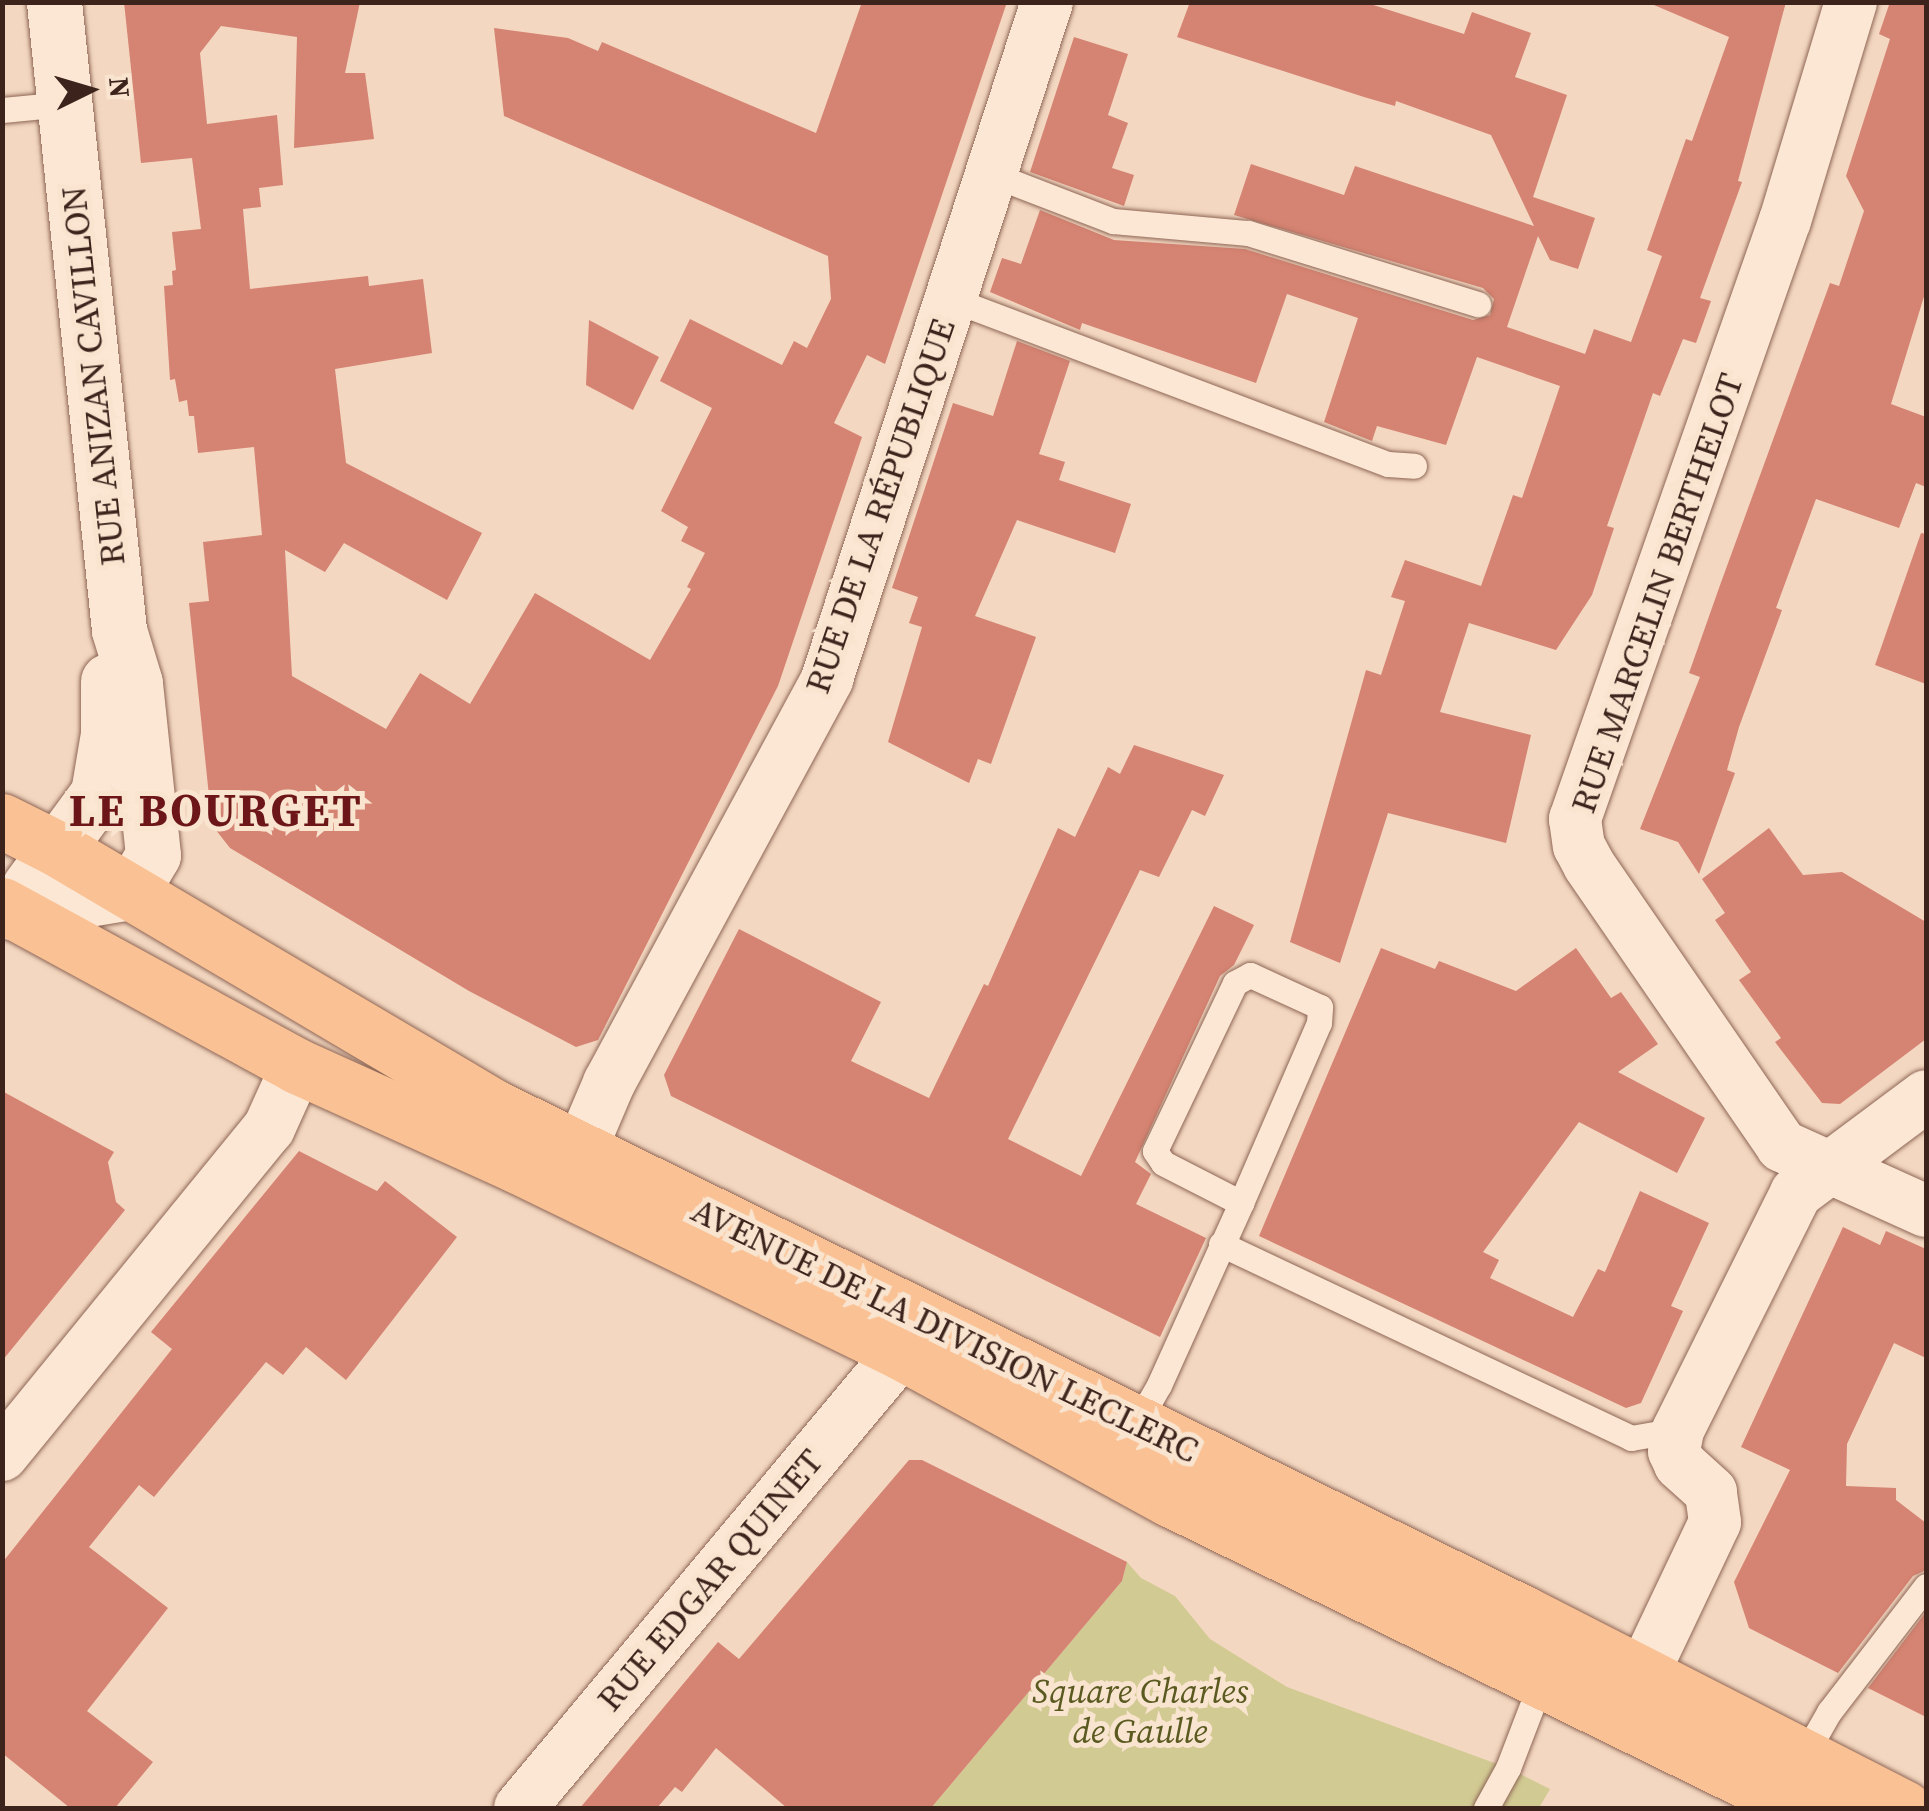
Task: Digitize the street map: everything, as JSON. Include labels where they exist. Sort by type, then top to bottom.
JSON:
[{"type":"main road","name":"AVENUE DE LA DIVISION LECLERC","points":[[2,821],[56,848],[494,1107],[1523,1613],[1642,1676],[1808,1782]]},
{"type":"main road","name":"AVENUE DE LA DIVISION LECLERC","points":[[5,913],[298,1066],[516,1165],[901,1352],[1170,1499],[1541,1682],[1808,1782],[1904,1808]]},
{"type":"street","name":"RUE ANIZAN CAVILLON","points":[[54,2],[119,630],[134,682],[152,828],[153,854],[131,892]]},
{"type":"street","name":"RUE DE LA RÉPUBLIQUE","points":[[581,1149],[609,1083],[827,679],[1047,2]]},
{"type":"street","name":"RUE MARCELIN BERTHELOT","points":[[1851,2],[1786,220],[1575,819],[1579,846],[1589,865],[1782,1146],[1926,1211]]},
{"type":"street","name":"RUE ANIZAN CAVILLON","points":[[5,913],[98,793],[108,734],[106,688],[119,630]]},
{"type":"street","points":[[5,913],[131,892]]},
{"type":"street","points":[[2,1455],[269,1128],[298,1066]]},
{"type":"street","points":[[1642,1676],[1714,1522],[1711,1492],[1680,1464],[1674,1451],[1678,1430],[1796,1194],[1926,1096]]},
{"type":"street","name":"RUE EDGAR QUINET","points":[[520,1808],[901,1352]]},
{"type":"lane","points":[[2,110],[64,104]]},
{"type":"lane","points":[[991,174],[1113,221],[1248,233],[1478,304]]},
{"type":"lane","points":[[950,298],[1388,464],[1414,466]]},
{"type":"lane","points":[[1136,1425],[1158,1385],[1241,1202],[1320,1023],[1320,1007],[1250,975],[1235,983],[1155,1151],[1162,1163],[1241,1202]]},
{"type":"lane","points":[[1221,1244],[1631,1438],[1678,1430]]},
{"type":"lane","points":[[1808,1782],[1830,1712],[1926,1586]]},
{"type":"lane","points":[[1486,1808],[1508,1768],[1541,1682]]},
{"type":"green space","name":"Square Charles de Gaulle","points":[[1127,1562],[1141,1578],[1175,1596],[1210,1639],[1287,1687],[1508,1768],[1550,1789],[1539,1808],[931,1808],[1122,1581]]},
{"type":"building","points":[[124,2],[360,2],[345,73],[365,73],[374,139],[294,148],[297,37],[221,26],[200,53],[207,124],[277,115],[283,185],[259,188],[261,207],[243,209],[250,289],[368,276],[369,286],[423,279],[432,353],[335,369],[346,463],[482,533],[447,600],[344,543],[325,572],[285,550],[292,676],[386,729],[420,673],[470,704],[535,593],[650,660],[691,589],[687,587],[705,553],[681,541],[688,527],[661,511],[712,408],[660,381],[690,319],[782,365],[794,341],[807,348],[831,299],[828,256],[504,116],[494,28],[568,38],[598,51],[602,42],[816,133],[862,2],[1007,2],[885,364],[867,355],[834,423],[862,437],[778,686],[598,1040],[576,1047],[469,991],[230,848],[212,825],[189,603],[209,601],[203,542],[262,535],[254,447],[198,453],[194,416],[189,416],[187,400],[179,402],[175,379],[170,380],[164,286],[173,285],[172,271],[176,270],[172,232],[201,229],[192,158],[141,163]]},
{"type":"building","points":[[1190,2],[1364,2],[1464,34],[1472,12],[1531,33],[1515,77],[1567,95],[1533,197],[1595,218],[1578,269],[1550,260],[1538,236],[1507,327],[1585,354],[1594,329],[1631,342],[1662,256],[1647,250],[1686,139],[1692,141],[1729,37],[1647,2],[1786,2],[1738,181],[1742,182],[1700,298],[1711,301],[1696,343],[1683,339],[1660,396],[1653,393],[1607,526],[1614,528],[1592,595],[1556,650],[1469,623],[1440,712],[1531,735],[1506,843],[1388,813],[1340,963],[1290,942],[1366,670],[1381,675],[1405,601],[1391,597],[1405,560],[1481,586],[1513,495],[1522,498],[1560,386],[1477,357],[1446,445],[1377,426],[1372,441],[1324,422],[1358,318],[1287,294],[1256,383],[1082,323],[1080,330],[990,292],[1002,258],[1021,264],[1040,210],[1114,240],[1245,249],[1473,320],[1490,315],[1494,299],[1483,288],[1234,215],[1251,164],[1344,195],[1355,166],[1534,226],[1491,135],[1396,101],[1395,106],[1364,97],[1177,37]]},
{"type":"building","points":[[1890,2],[1926,2],[1926,290],[1891,404],[1926,417],[1926,487],[1916,483],[1899,528],[1816,499],[1776,608],[1782,610],[1727,770],[1735,773],[1699,874],[1678,842],[1640,829],[1700,677],[1689,673],[1719,588],[1830,283],[1839,286],[1864,211],[1846,176],[1890,39],[1879,34]]},
{"type":"building","points":[[1074,37],[1128,54],[1108,115],[1128,123],[1112,168],[1134,175],[1124,206],[1030,172]]},
{"type":"building","points":[[589,320],[659,357],[633,410],[586,385]]},
{"type":"building","points":[[1017,341],[1070,361],[1039,454],[1065,462],[1059,480],[1131,504],[1115,553],[1017,520],[975,616],[1036,637],[991,764],[978,759],[969,783],[888,742],[922,627],[909,623],[918,597],[892,588],[953,403],[993,416]]},
{"type":"building","points":[[1921,533],[1926,534],[1926,684],[1875,665]]},
{"type":"building","points":[[1134,745],[1224,775],[1205,816],[1192,810],[1159,877],[1140,870],[1008,1139],[1081,1176],[1214,906],[1254,925],[1234,965],[1220,976],[1135,1162],[1151,1174],[1136,1204],[1206,1238],[1160,1337],[671,1096],[664,1075],[739,929],[881,1002],[851,1061],[929,1098],[984,984],[988,986],[1058,828],[1075,837],[1108,767],[1120,774]]},
{"type":"building","points":[[1769,828],[1803,875],[1842,872],[1926,922],[1926,1039],[1840,1104],[1822,1103],[1775,1042],[1781,1038],[1739,980],[1751,972],[1715,920],[1725,913],[1702,879]]},
{"type":"building","points":[[1381,948],[1435,969],[1439,961],[1516,991],[1576,948],[1611,998],[1621,992],[1658,1044],[1618,1072],[1705,1118],[1677,1173],[1579,1122],[1483,1252],[1499,1260],[1490,1278],[1573,1317],[1598,1269],[1605,1272],[1640,1191],[1709,1223],[1671,1306],[1683,1311],[1641,1403],[1626,1408],[1259,1236]]},
{"type":"building","points":[[2,1091],[114,1152],[108,1162],[116,1202],[125,1210],[2,1361]]},
{"type":"building","points":[[299,1151],[377,1191],[385,1181],[457,1237],[346,1380],[306,1347],[283,1375],[266,1362],[154,1497],[139,1485],[89,1547],[168,1608],[87,1711],[153,1762],[115,1808],[70,1808],[2,1753],[2,1563],[172,1349],[151,1332]]},
{"type":"building","points":[[1843,1227],[1880,1245],[1886,1231],[1926,1249],[1926,1358],[1894,1343],[1847,1444],[1846,1486],[1896,1488],[1896,1500],[1926,1523],[1926,1570],[1913,1576],[1838,1673],[1749,1628],[1734,1582],[1790,1470],[1741,1447]]},
{"type":"building","points":[[909,1460],[922,1460],[1127,1562],[1122,1581],[931,1808],[787,1808],[716,1748],[682,1792],[675,1787],[657,1808],[580,1808],[718,1642],[739,1659]]},
{"type":"building","points":[[1926,1612],[1926,1717],[1868,1688]]},
{"type":"district","name":"LE BOURGET","points":[[216,811]]}]
